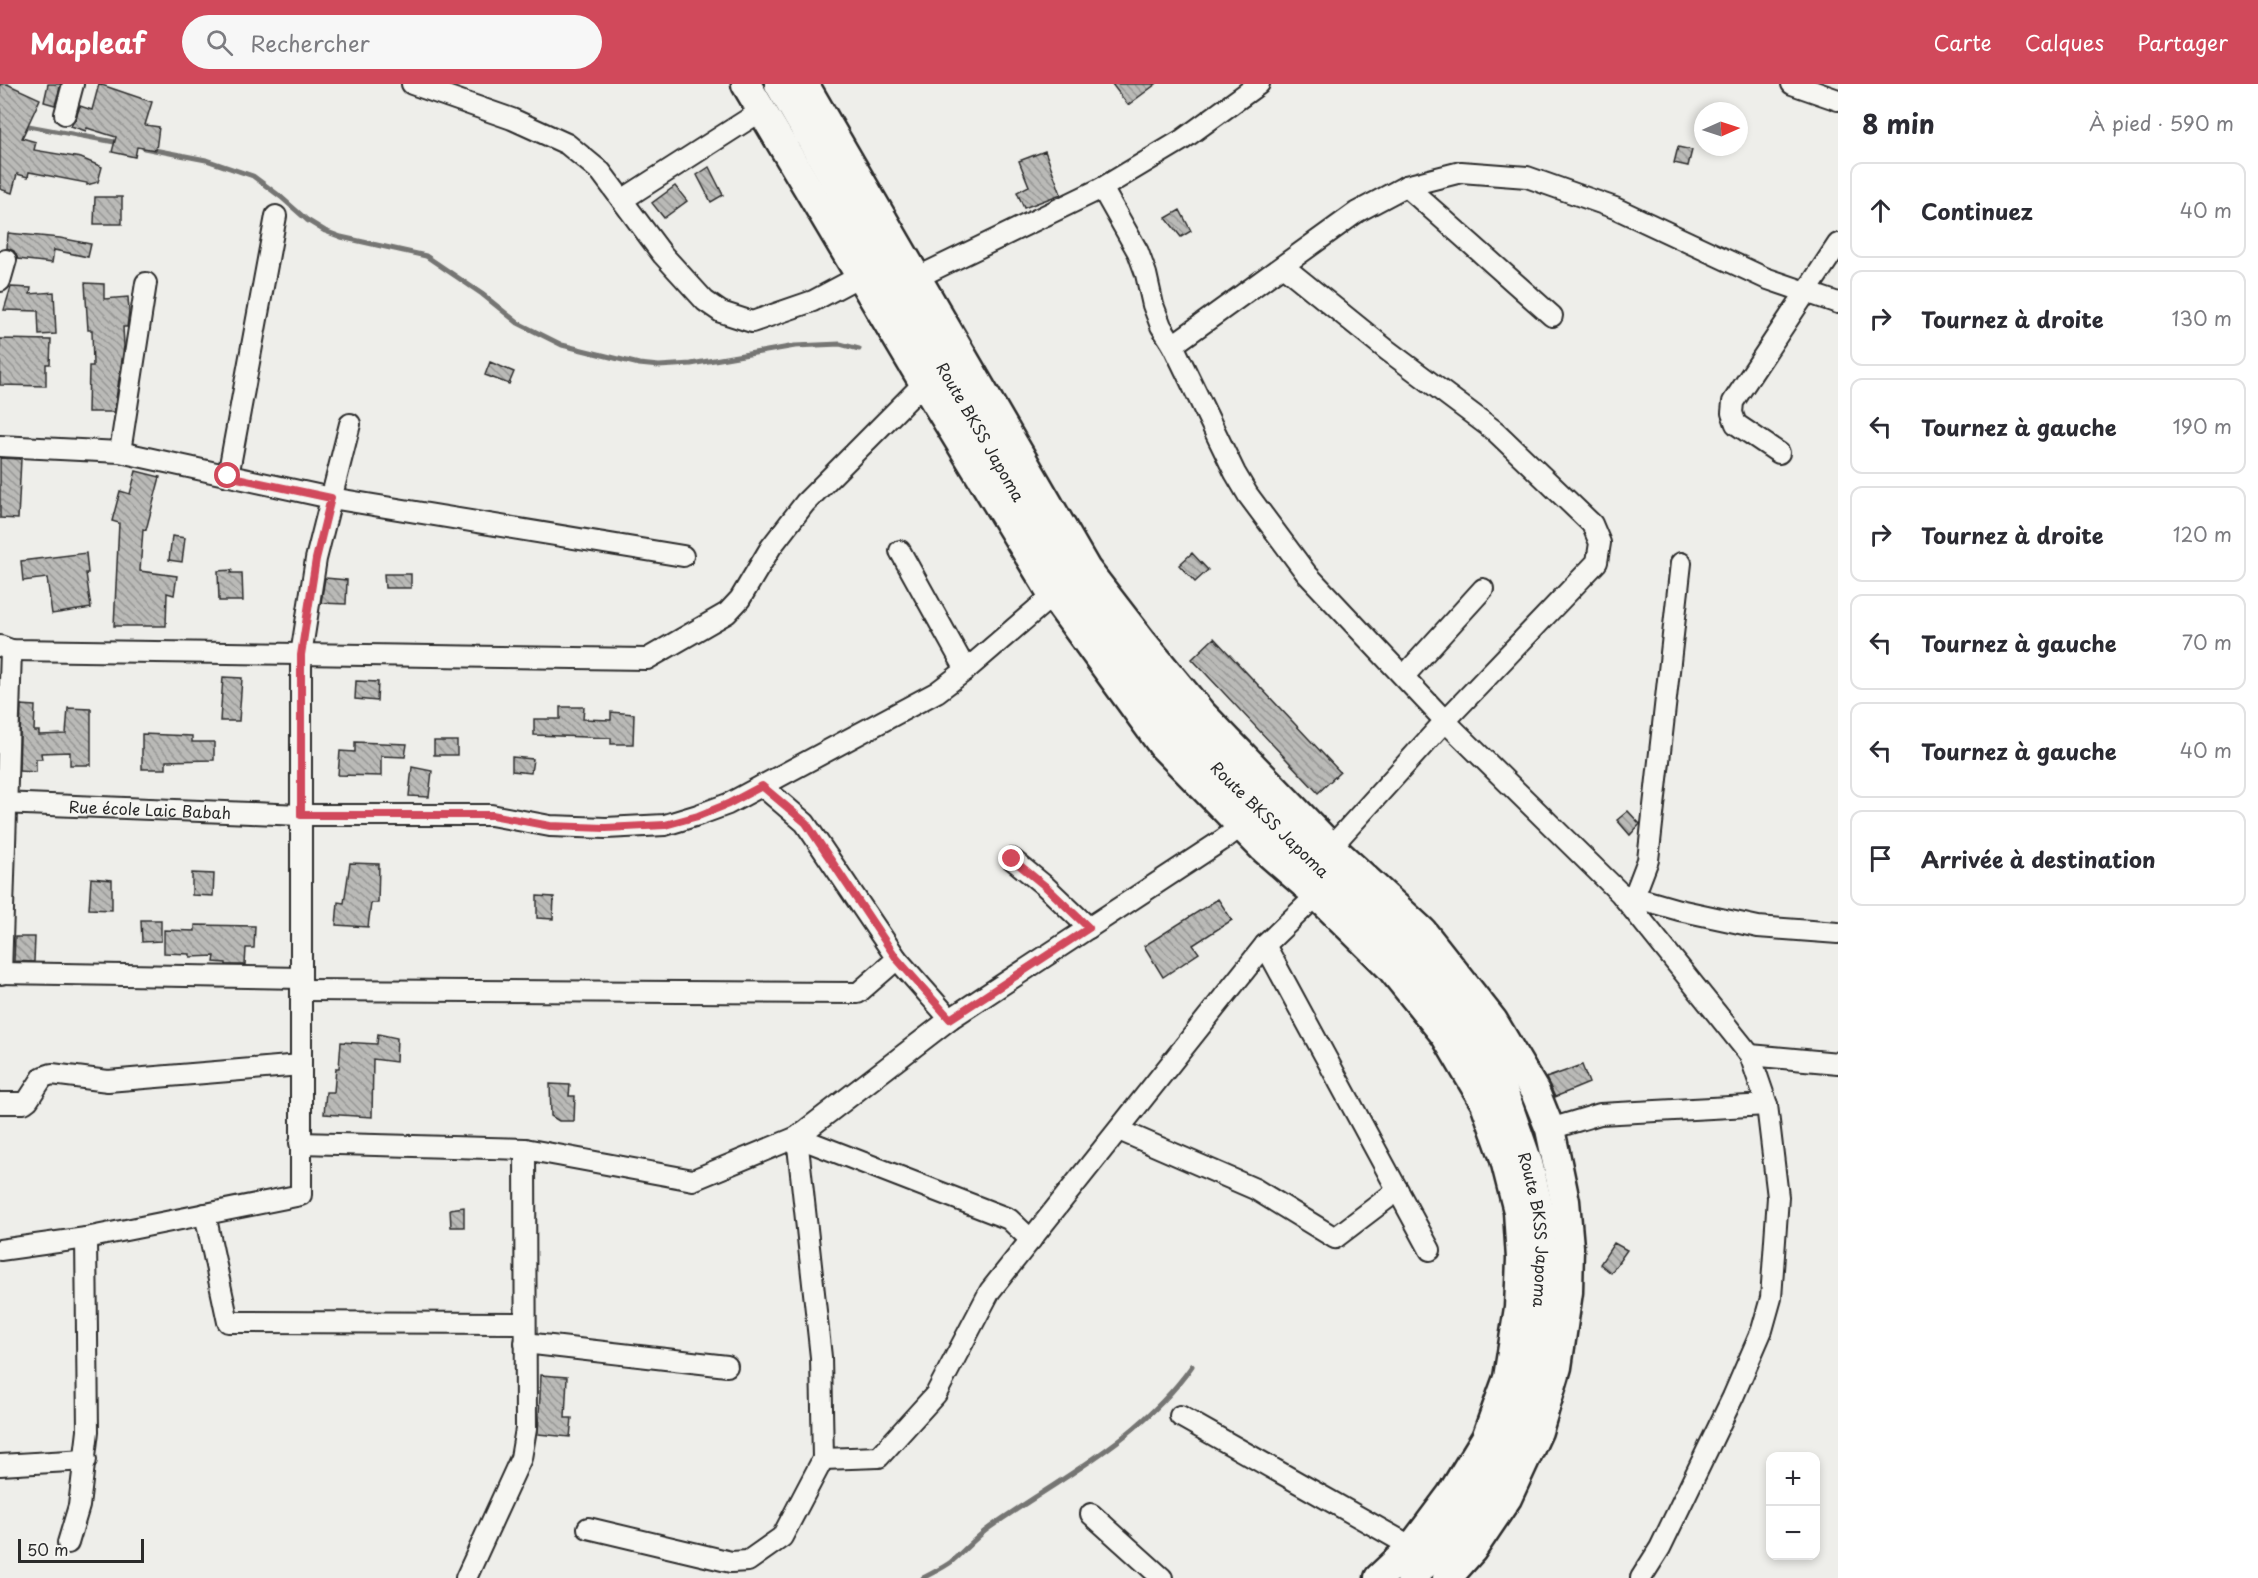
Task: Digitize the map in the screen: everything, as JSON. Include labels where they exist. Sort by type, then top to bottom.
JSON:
[{"type":"main road","points":[[746,84],[1053,595],[1164,746],[1240,826],[1391,968],[1445,1035],[1485,1103],[1504,1156],[1518,1211],[1521,1259],[1519,1308],[1508,1378],[1486,1438],[1451,1495],[1412,1547],[1379,1578]]},
{"type":"main road","name":"Route BKSS Japoma","points":[[779,84],[1066,577],[1110,640],[1158,701],[1221,771],[1416,961],[1468,1026],[1503,1088],[1528,1163],[1540,1214],[1543,1258],[1539,1322],[1525,1387],[1497,1462],[1446,1542],[1411,1578]]},
{"type":"main road","points":[[804,84],[1086,569],[1201,713],[1331,847],[1422,931],[1493,1021],[1535,1092],[1550,1129],[1564,1201],[1569,1247],[1568,1292],[1557,1367],[1538,1431],[1507,1498],[1472,1550],[1447,1578]]},
{"type":"street","points":[[65,114],[73,84]]},
{"type":"street","points":[[412,84],[444,90],[567,144],[601,172],[663,255],[705,301],[722,312],[752,322],[813,301],[860,276]]},
{"type":"street","points":[[916,278],[1102,188],[1182,140],[1259,84]]},
{"type":"street","points":[[1792,84],[1838,100]]},
{"type":"street","points":[[622,200],[761,111]]},
{"type":"street","points":[[1173,345],[1357,212],[1406,186],[1461,172],[1527,177],[1615,208],[1765,278],[1838,303]]},
{"type":"street","points":[[1406,186],[1552,316]]},
{"type":"street","points":[[1102,188],[1138,252],[1157,315],[1235,473],[1248,495],[1306,573],[1445,721],[1627,896],[1750,1055],[1767,1105],[1778,1197],[1771,1298],[1762,1330],[1696,1475],[1660,1548],[1641,1578]]},
{"type":"street","points":[[228,476],[276,216]]},
{"type":"street","points":[[1779,453],[1736,424],[1732,413],[1733,402],[1807,294],[1838,244]]},
{"type":"street","points":[[0,281],[6,260]]},
{"type":"street","points":[[1283,266],[1387,350],[1495,431],[1592,524],[1600,543],[1597,562],[1445,721],[1331,847]]},
{"type":"street","points":[[120,452],[146,283]]},
{"type":"street","points":[[897,959],[858,993],[301,984],[1,974],[6,648],[301,655],[647,659],[727,613],[740,599],[771,547],[805,503],[924,383]]},
{"type":"street","points":[[0,1250],[86,1238],[301,1195],[301,655],[316,559],[350,424]]},
{"type":"street","points":[[0,446],[120,452],[331,498],[683,556]]},
{"type":"street","points":[[900,551],[966,670]]},
{"type":"street","points":[[1627,896],[1648,860],[1681,563]]},
{"type":"street","points":[[1404,676],[1483,589]]},
{"type":"street","name":"Rue école Laic Babah","points":[[3,803],[301,815],[492,815],[550,826],[606,828],[665,825],[698,816],[728,804],[937,692],[1053,595]]},
{"type":"street","points":[[762,786],[806,823],[897,959],[950,1019]]},
{"type":"street","points":[[300,1143],[525,1149],[693,1180],[797,1137],[950,1019],[1224,839],[1240,826]]},
{"type":"street","points":[[1012,859],[1045,886],[1089,928]]},
{"type":"street","points":[[823,1459],[879,1457],[936,1394],[990,1291],[1265,945],[1317,896]]},
{"type":"street","points":[[1627,896],[1758,927],[1838,933]]},
{"type":"street","points":[[1265,945],[1430,1250]]},
{"type":"street","points":[[1750,1055],[1838,1063]]},
{"type":"street","points":[[0,1103],[24,1103],[44,1077],[52,1074],[108,1080],[300,1065]]},
{"type":"street","points":[[1550,1129],[1600,1114],[1767,1105]]},
{"type":"street","points":[[1119,1130],[1255,1189],[1335,1238],[1398,1190]]},
{"type":"street","points":[[797,1137],[1009,1219],[1030,1240]]},
{"type":"street","points":[[588,1528],[731,1562],[748,1562],[782,1537],[823,1459],[821,1357],[797,1137]]},
{"type":"street","points":[[466,1578],[521,1458],[526,1429],[525,1149]]},
{"type":"street","points":[[205,1214],[228,1322],[525,1333],[727,1366]]},
{"type":"street","points":[[68,1543],[79,1506],[88,1431],[86,1238]]},
{"type":"street","points":[[1180,1416],[1412,1547]]},
{"type":"street","points":[[0,1465],[86,1460]]},
{"type":"street","points":[[1091,1514],[1162,1578]]},
{"type":"building","points":[[0,84],[7,84],[40,99],[22,138],[36,142],[34,150],[81,158],[102,167],[98,182],[87,185],[87,183],[29,172],[28,177],[17,174],[12,193],[0,189]]},
{"type":"building","points":[[48,84],[61,84],[55,105],[44,102]]},
{"type":"building","points":[[99,84],[152,102],[145,125],[159,127],[156,150],[137,147],[135,157],[112,152],[116,137],[87,128],[86,131],[71,126],[80,106],[92,110]]},
{"type":"building","points":[[1112,84],[1156,84],[1128,105]]},
{"type":"building","points":[[1678,147],[1692,150],[1688,166],[1674,163]]},
{"type":"building","points":[[1045,151],[1061,194],[1024,208],[1017,192],[1029,186],[1019,161]]},
{"type":"building","points":[[709,167],[723,195],[711,202],[697,175]]},
{"type":"building","points":[[675,186],[687,201],[664,218],[652,203]]},
{"type":"building","points":[[95,197],[122,197],[122,224],[94,224]]},
{"type":"building","points":[[1180,210],[1191,231],[1181,237],[1166,218]]},
{"type":"building","points":[[8,233],[60,238],[91,244],[88,257],[54,250],[52,263],[18,259],[14,251],[7,248]]},
{"type":"building","points":[[85,283],[104,284],[104,299],[128,297],[129,311],[127,327],[123,327],[124,346],[114,412],[88,412],[89,366],[93,366],[92,330],[88,330]]},
{"type":"building","points":[[11,287],[31,288],[30,294],[54,292],[56,334],[39,335],[38,311],[4,310]]},
{"type":"building","points":[[0,339],[51,340],[50,364],[46,364],[46,386],[0,385]]},
{"type":"building","points":[[490,362],[514,372],[509,384],[485,375]]},
{"type":"building","points":[[0,458],[21,459],[18,519],[0,518]]},
{"type":"building","points":[[136,471],[160,477],[146,530],[143,529],[140,571],[177,576],[174,595],[167,593],[166,626],[114,626],[119,523],[112,521],[120,491],[130,494]]},
{"type":"building","points":[[172,536],[185,538],[182,562],[169,560]]},
{"type":"building","points":[[86,553],[88,573],[86,573],[91,608],[52,614],[47,578],[23,581],[21,561]]},
{"type":"building","points":[[1192,553],[1208,570],[1195,582],[1179,565]]},
{"type":"building","points":[[232,570],[231,573],[242,573],[243,601],[219,601],[218,571]]},
{"type":"building","points":[[384,574],[411,574],[411,588],[385,588]]},
{"type":"building","points":[[325,578],[347,580],[346,604],[321,603]]},
{"type":"building","points":[[1214,638],[1340,772],[1318,793],[1192,659]]},
{"type":"building","points":[[223,677],[242,678],[239,721],[220,721]]},
{"type":"building","points":[[356,681],[378,682],[377,701],[355,699]]},
{"type":"building","points":[[21,705],[35,706],[34,731],[39,731],[39,735],[66,734],[68,708],[91,709],[91,765],[70,765],[70,752],[41,753],[42,759],[36,759],[36,772],[19,771]]},
{"type":"building","points":[[560,707],[584,707],[583,719],[611,720],[611,712],[634,714],[633,744],[611,744],[611,738],[534,735],[534,719],[560,719]]},
{"type":"building","points":[[142,734],[192,736],[192,742],[214,742],[214,760],[166,761],[166,769],[142,769]]},
{"type":"building","points":[[434,741],[457,741],[457,755],[434,755]]},
{"type":"building","points":[[355,742],[407,744],[405,757],[381,756],[381,776],[338,775],[340,751],[355,752]]},
{"type":"building","points":[[512,757],[533,759],[531,773],[512,771]]},
{"type":"building","points":[[412,767],[432,771],[429,797],[409,796]]},
{"type":"building","points":[[1628,811],[1640,824],[1630,835],[1617,820]]},
{"type":"building","points":[[350,863],[379,864],[378,903],[371,903],[368,927],[336,925],[338,902],[344,903]]},
{"type":"building","points":[[192,873],[214,874],[213,896],[192,895]]},
{"type":"building","points":[[91,878],[112,880],[112,910],[89,909]]},
{"type":"building","points":[[537,896],[554,897],[553,919],[537,918]]},
{"type":"building","points":[[1218,899],[1232,920],[1193,945],[1199,953],[1163,977],[1144,946]]},
{"type":"building","points":[[141,920],[161,920],[161,941],[142,942]]},
{"type":"building","points":[[195,925],[255,926],[254,948],[246,948],[245,965],[226,965],[226,963],[214,962],[215,956],[190,957],[190,954],[164,953],[164,930],[195,931]]},
{"type":"building","points":[[15,937],[35,937],[34,962],[14,961]]},
{"type":"building","points":[[378,1034],[397,1038],[396,1062],[373,1059],[372,1117],[324,1114],[326,1092],[334,1092],[341,1042],[377,1044]]},
{"type":"building","points":[[1582,1065],[1589,1083],[1555,1097],[1546,1078]]},
{"type":"building","points":[[550,1084],[570,1085],[569,1096],[575,1096],[574,1121],[559,1121],[551,1116]]},
{"type":"building","points":[[464,1207],[464,1227],[451,1227],[450,1209]]},
{"type":"building","points":[[1614,1243],[1627,1250],[1611,1273],[1600,1264]]},
{"type":"building","points":[[541,1375],[567,1377],[565,1418],[572,1418],[570,1437],[538,1434]]},
{"type":"waterway","points":[[23,125],[120,143]]},
{"type":"waterway","points":[[144,148],[206,160],[253,176],[307,220],[325,231],[341,237],[426,256],[482,294],[518,323],[562,345],[639,364],[659,366],[691,364],[795,346],[840,344],[859,349]]},
{"type":"waterway","points":[[923,1578],[951,1562],[989,1528],[1098,1456],[1124,1436],[1172,1392],[1192,1366]]},
{"type":"route","points":[[228,476],[331,498],[316,559],[301,655],[301,815],[492,815],[550,826],[606,828],[665,825],[698,816],[728,804],[762,786],[806,823],[897,959],[950,1019],[1089,928],[1045,886],[1012,859]]}]
